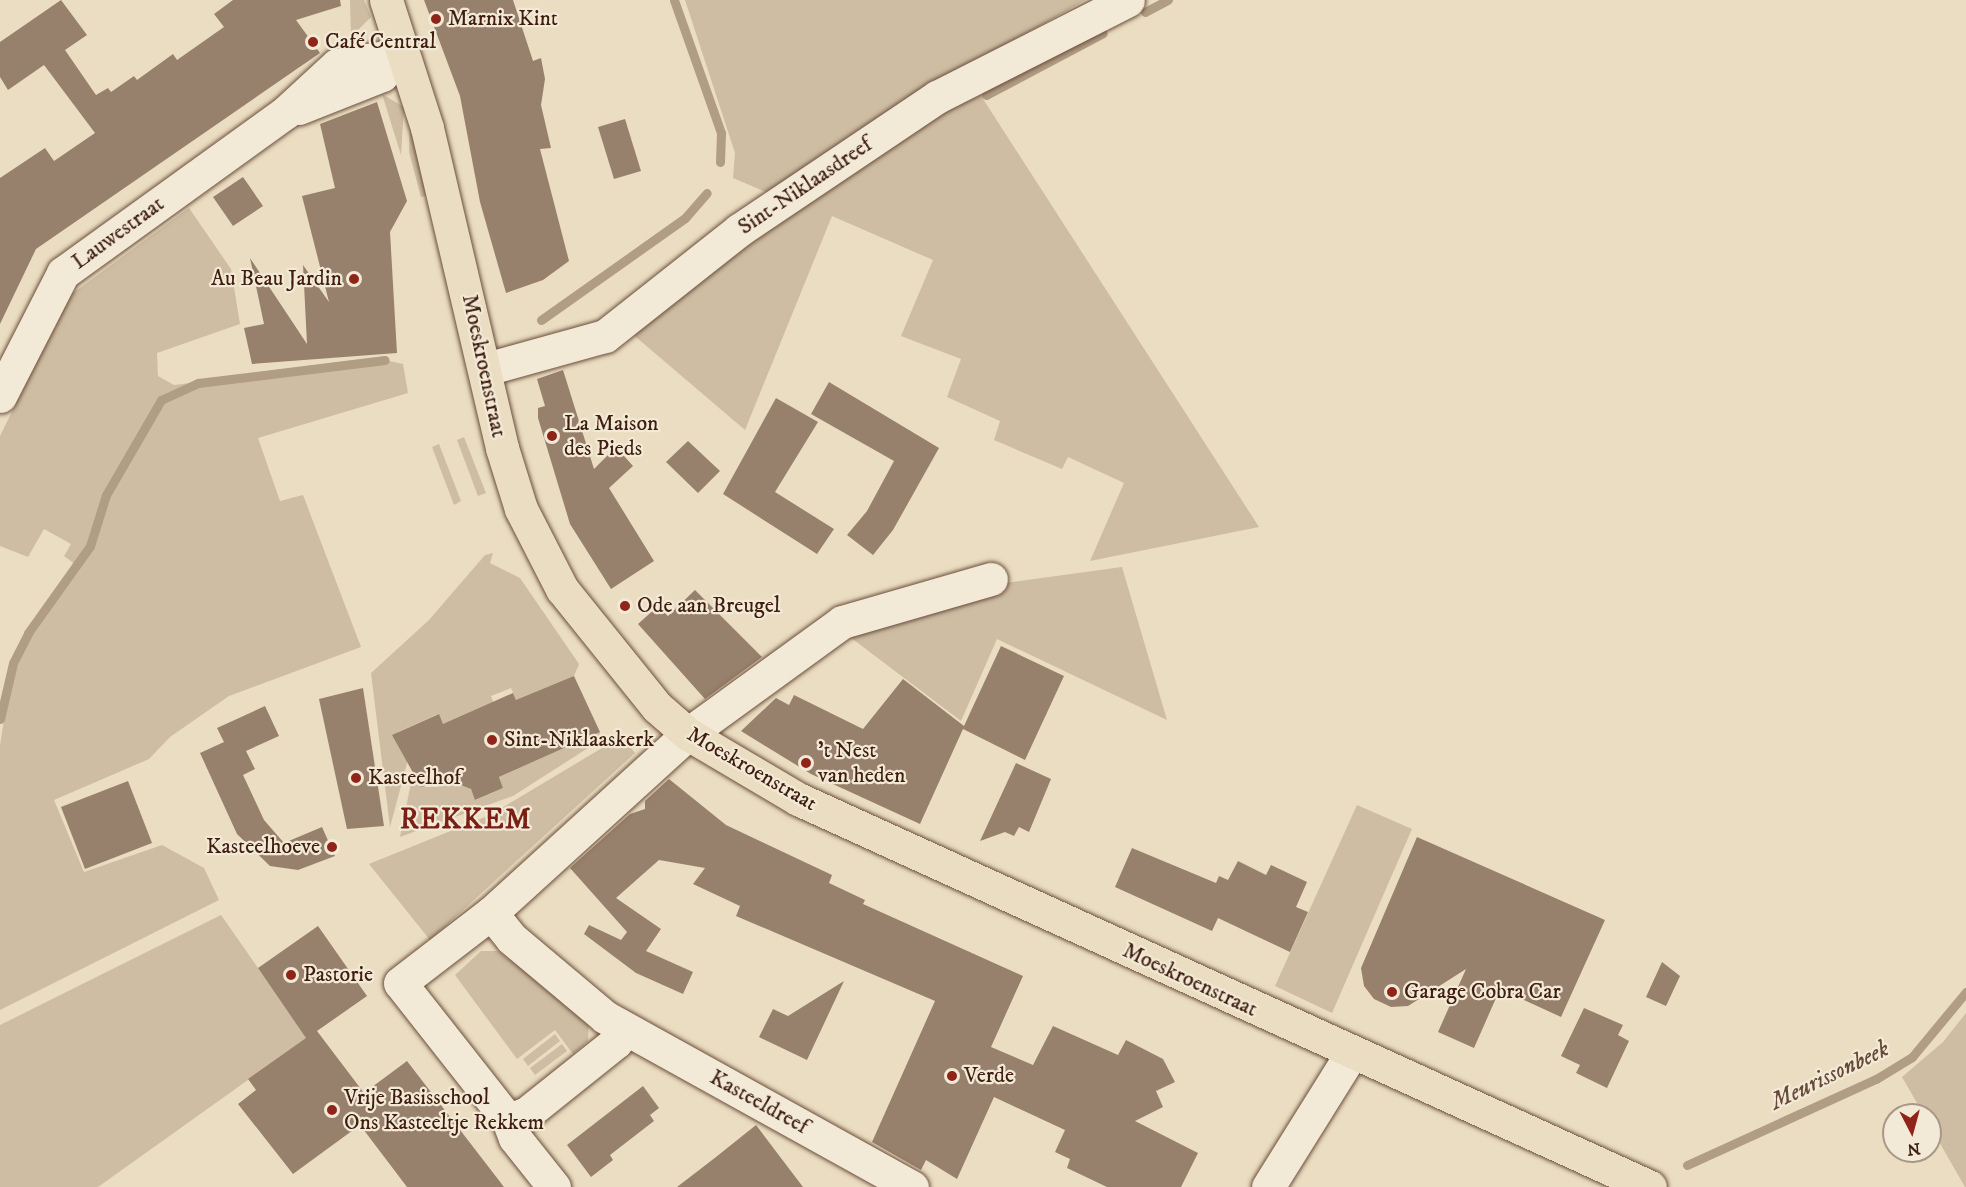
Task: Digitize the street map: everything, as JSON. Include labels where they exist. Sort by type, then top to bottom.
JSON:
[{"type":"main road","name":"Moeskroenstraat","points":[[386,0],[397,48],[486,369],[502,448],[521,509],[562,589],[602,644],[682,739],[798,799],[1351,1054],[1650,1187]]},
{"type":"street","name":"Sint-Niklaasdreef","points":[[486,369],[580,347],[605,336],[739,230],[937,97],[1128,0]]},
{"type":"street","name":"Lauwestraat","points":[[0,396],[63,273],[286,112],[382,75],[397,48]]},
{"type":"street","points":[[554,1187],[514,1138],[508,1120],[400,983],[491,913],[682,739],[843,622],[991,579]]},
{"type":"street","name":"Kasteeldreef","points":[[491,913],[511,938],[624,1028],[898,1184]]},
{"type":"street","points":[[508,1120],[536,1106],[616,1041],[624,1028]]},
{"type":"street","points":[[1268,1187],[1351,1054]]},
{"type":"shaded area","points":[[350,0],[364,0],[371,17],[351,37]]},
{"type":"shaded area","points":[[685,0],[1085,0],[962,70],[766,192],[733,178],[735,153]]},
{"type":"shaded area","points":[[979,91],[1259,527],[1090,561],[1124,483],[1068,457],[1062,469],[994,440],[1000,421],[947,397],[961,359],[901,336],[933,260],[832,216],[745,430],[630,332],[877,152]]},
{"type":"shaded area","points":[[382,94],[404,107],[401,155]]},
{"type":"shaded area","points":[[410,124],[430,195],[421,197],[409,152]]},
{"type":"shaded area","points":[[189,208],[231,269],[240,324],[157,353],[158,376],[174,385],[385,360],[403,364],[408,393],[258,438],[280,501],[303,495],[361,647],[229,696],[170,737],[149,759],[54,800],[84,872],[162,845],[204,868],[219,900],[0,1010],[0,745],[9,689],[27,640],[80,568],[64,556],[71,544],[44,529],[28,557],[0,546],[0,436],[69,296]]},
{"type":"shaded area","points":[[464,437],[486,493],[478,496],[457,440]]},
{"type":"shaded area","points":[[439,444],[461,501],[454,505],[432,447]]},
{"type":"shaded area","points":[[493,553],[490,563],[520,578],[579,664],[574,676],[517,702],[511,688],[491,696],[497,711],[443,724],[438,714],[398,732],[409,756],[390,827],[371,673],[429,620],[485,555]]},
{"type":"shaded area","points":[[1122,567],[1167,720],[997,639],[961,721],[846,634],[1005,583]]},
{"type":"shaded area","points":[[600,732],[599,741],[513,796],[400,837],[413,773],[421,787],[437,787],[456,779],[463,786],[468,783],[476,800],[503,788],[499,777]]},
{"type":"shaded area","points":[[617,739],[625,740],[635,753],[430,940],[369,864],[490,815]]},
{"type":"shaded area","points":[[1357,805],[1412,829],[1332,1013],[1275,986]]},
{"type":"shaded area","points":[[221,915],[307,1038],[98,1187],[0,1187],[0,1025]]},
{"type":"shaded area","points":[[481,951],[498,951],[589,1019],[588,1041],[573,1054],[555,1030],[517,1059],[455,975]]},
{"type":"shaded area","points":[[1966,1013],[1966,1187],[1942,1147],[1942,1103],[1917,1103],[1902,1077],[1943,1042]]},
{"type":"shaded area","points":[[555,1034],[560,1041],[528,1066],[523,1059]]},
{"type":"shaded area","points":[[562,1044],[567,1051],[535,1075],[530,1068]]},
{"type":"building","points":[[61,0],[87,35],[65,50],[96,95],[108,88],[111,92],[134,76],[137,80],[173,54],[177,60],[224,27],[214,14],[233,0],[340,0],[341,6],[296,20],[320,53],[36,249],[0,324],[0,178],[45,148],[54,161],[95,133],[44,65],[8,90],[0,77],[0,42]]},
{"type":"building","points":[[424,0],[513,0],[533,61],[541,58],[545,79],[541,105],[551,148],[540,149],[569,261],[543,280],[506,293],[480,202],[460,96]]},
{"type":"building","points":[[377,102],[407,201],[390,232],[397,353],[252,364],[244,328],[264,324],[250,258],[307,344],[303,265],[329,302],[302,196],[335,188],[320,124]]},
{"type":"building","points":[[625,119],[641,171],[614,179],[598,127]]},
{"type":"building","points":[[243,177],[263,206],[233,226],[213,197]]},
{"type":"building","points":[[563,370],[594,469],[616,447],[633,466],[609,488],[654,561],[611,589],[570,524],[538,418],[538,408],[545,406],[537,379]]},
{"type":"building","points":[[829,382],[939,448],[893,530],[873,555],[847,535],[867,511],[894,461],[811,414]]},
{"type":"building","points":[[776,398],[818,422],[775,492],[834,529],[817,554],[723,494]]},
{"type":"building","points":[[688,441],[720,471],[698,493],[666,462]]},
{"type":"building","points":[[695,590],[762,657],[705,699],[638,624],[658,606],[668,616]]},
{"type":"building","points":[[1001,646],[1064,676],[1025,760],[963,729],[920,824],[811,774],[741,731],[776,698],[789,705],[794,695],[863,729],[903,679],[964,726]]},
{"type":"building","name":"Sint-Niklaaskerk","points":[[574,676],[600,732],[499,777],[503,788],[475,800],[471,789],[451,781],[421,787],[392,735],[439,714],[443,724],[513,693],[516,700]]},
{"type":"building","points":[[363,688],[384,826],[347,829],[319,699]]},
{"type":"building","points":[[265,706],[279,736],[246,751],[255,769],[243,775],[264,820],[284,843],[322,827],[335,856],[298,870],[270,866],[237,834],[200,753],[224,742],[217,728]]},
{"type":"building","points":[[1016,763],[1051,779],[1029,832],[1019,827],[1014,836],[1005,832],[980,841]]},
{"type":"building","points":[[669,779],[726,825],[832,875],[829,883],[865,900],[863,904],[1023,976],[991,1047],[1033,1065],[1053,1026],[1118,1055],[1126,1040],[1163,1059],[1175,1082],[1156,1091],[1163,1107],[1135,1121],[1198,1153],[1181,1187],[1107,1187],[1067,1168],[1070,1159],[1055,1152],[1065,1130],[994,1097],[957,1179],[926,1160],[921,1170],[872,1142],[935,1001],[736,916],[740,906],[693,884],[705,868],[659,860],[616,898],[661,929],[646,951],[693,972],[683,994],[636,973],[584,934],[589,925],[621,940],[627,932],[570,868],[630,814],[645,809],[645,801]]},
{"type":"building","points":[[128,781],[152,843],[85,869],[61,807]]},
{"type":"building","points":[[1417,837],[1605,920],[1561,1017],[1500,989],[1474,1048],[1438,1032],[1466,969],[1408,1006],[1391,1007],[1374,999],[1364,986],[1361,968]]},
{"type":"building","points":[[1132,848],[1216,883],[1219,876],[1228,880],[1238,861],[1266,875],[1271,865],[1307,882],[1296,907],[1308,912],[1290,952],[1218,918],[1212,931],[1115,887]]},
{"type":"building","points":[[318,926],[367,996],[317,1031],[364,1093],[407,1061],[504,1187],[407,1187],[360,1125],[293,1174],[238,1104],[256,1090],[248,1079],[306,1038],[258,968]]},
{"type":"building","points":[[1662,962],[1680,976],[1666,1006],[1646,997]]},
{"type":"building","points":[[844,981],[807,1060],[759,1037],[773,1009],[788,1016]]},
{"type":"building","points":[[1584,1008],[1623,1025],[1618,1035],[1629,1041],[1607,1088],[1576,1073],[1580,1065],[1561,1056]]},
{"type":"building","points":[[643,1086],[659,1108],[650,1115],[654,1121],[610,1155],[613,1160],[591,1177],[567,1145]]},
{"type":"building","points":[[756,1125],[803,1187],[677,1187],[716,1157]]},
{"type":"waterway","points":[[674,0],[721,133],[720,162]]},
{"type":"waterway","points":[[1145,12],[1168,0]]},
{"type":"waterway","points":[[986,95],[1103,33]]},
{"type":"waterway","points":[[541,320],[685,218],[707,193]]},
{"type":"waterway","points":[[0,719],[13,663],[28,633],[90,546],[106,495],[161,400],[198,383],[385,360]]},
{"type":"waterway","name":"Meurissonbeek","points":[[1687,1165],[1876,1079],[1912,1057],[1966,992]]},
{"type":"place","name":"Marnix Kint","points":[[436,19]]},
{"type":"place","name":"Café Central","points":[[313,42]]},
{"type":"place","name":"Au Beau Jardin","points":[[354,279]]},
{"type":"place","name":"La Maison des Pieds","points":[[552,436]]},
{"type":"place","name":"Ode aan Breugel","points":[[625,606]]},
{"type":"place","name":"Sint-Niklaaskerk","points":[[492,740]]},
{"type":"place","name":"'t Nest van heden","points":[[806,763]]},
{"type":"place","name":"Kasteelhof","points":[[356,778]]},
{"type":"place","name":"Kasteelhoeve","points":[[332,847]]},
{"type":"place","name":"Pastorie","points":[[291,975]]},
{"type":"place","name":"Garage Cobra Car","points":[[1392,992]]},
{"type":"place","name":"Verde","points":[[952,1076]]},
{"type":"place","name":"Vrije Basisschool Ons Kasteeltje Rekkem","points":[[332,1110]]},
{"type":"district","name":"REKKEM","points":[[466,820]]}]
